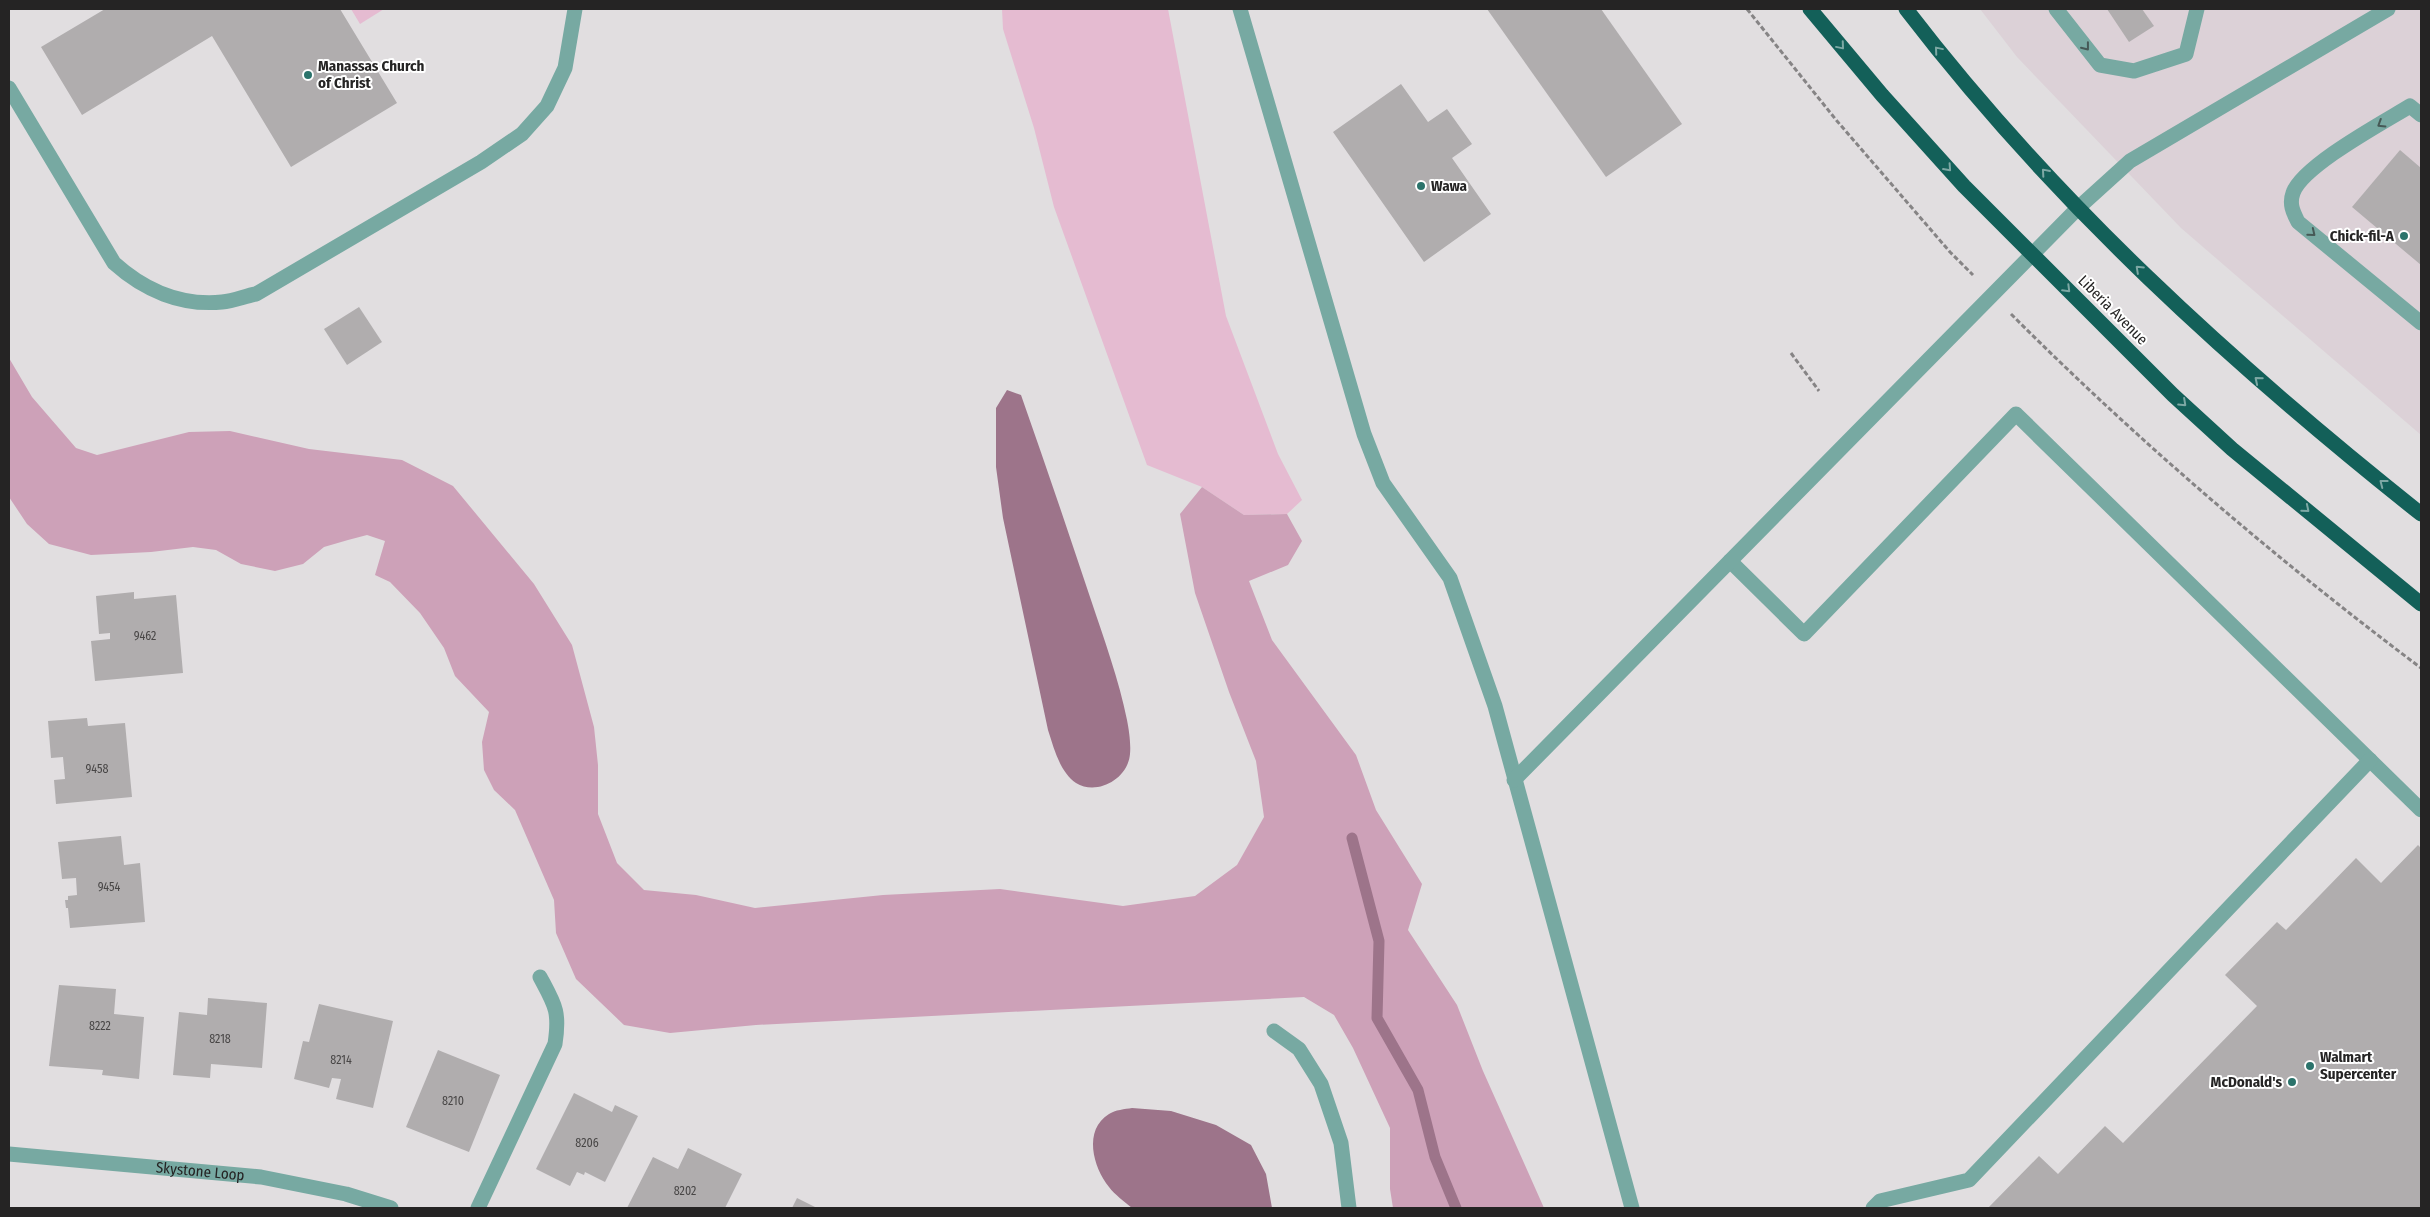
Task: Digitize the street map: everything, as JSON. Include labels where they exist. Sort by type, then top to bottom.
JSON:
[{"type":"highway","name":"Liberia Avenue","points":[[1810,9],[1894,109],[1971,193],[2173,395],[2232,449],[2421,604]]},
{"type":"highway","points":[[1906,9],[1937,49],[2077,209],[2233,358],[2341,450],[2421,514]]},
{"type":"street","points":[[9,88],[114,263],[128,276],[158,293],[197,303],[224,302],[256,294],[481,162],[522,134],[547,106],[565,68],[575,9]]},
{"type":"street","points":[[1240,9],[1364,434],[1382,483],[1450,578],[1495,706],[1632,1208]]},
{"type":"street","points":[[2056,9],[2100,65],[2134,71],[2186,54],[2197,9]]},
{"type":"street","points":[[1514,780],[2077,209],[2130,161],[2388,9]]},
{"type":"street","points":[[2418,107],[2340,149],[2308,173],[2293,192],[2291,209],[2298,222],[2421,323]]},
{"type":"street","points":[[1730,561],[1804,634],[2016,414],[2421,810]]},
{"type":"street","points":[[1873,1208],[1880,1201],[1969,1180],[2370,760]]},
{"type":"street","points":[[478,1208],[554,1044],[559,1020],[554,1003],[540,977]]},
{"type":"street","points":[[1274,1031],[1299,1049],[1321,1084],[1341,1143],[1349,1208]]},
{"type":"street","name":"Skystone Loop","points":[[9,1154],[261,1177],[346,1194],[390,1208]]},
{"type":"path","points":[[1747,9],[1787,61],[1950,252]]},
{"type":"path","points":[[1791,353],[1819,391]]},
{"type":"path","points":[[2050,354],[2174,470],[2303,578],[2421,668]]},
{"type":"shaded area","points":[[351,9],[384,9],[360,24]]},
{"type":"shaded area","points":[[1002,9],[1168,9],[1226,316],[1278,454],[1302,500],[1287,514],[1244,515],[1202,487],[1147,465],[1054,207],[1034,128],[1003,29]]},
{"type":"shaded area","points":[[1980,9],[2421,9],[2421,435],[2181,228],[2017,57]]},
{"type":"shaded area","points":[[9,358],[32,397],[76,448],[97,455],[189,432],[230,431],[309,449],[402,460],[453,486],[534,584],[572,645],[594,727],[598,765],[598,814],[617,863],[644,890],[696,895],[755,908],[883,895],[1000,889],[1123,906],[1195,896],[1237,865],[1264,817],[1256,761],[1229,692],[1195,593],[1180,514],[1202,487],[1244,515],[1287,514],[1302,541],[1288,565],[1249,581],[1272,640],[1356,755],[1376,810],[1422,884],[1408,930],[1457,1005],[1483,1071],[1544,1208],[1393,1208],[1390,1189],[1390,1128],[1353,1048],[1334,1015],[1304,997],[756,1025],[670,1033],[624,1025],[576,979],[556,933],[554,900],[515,810],[494,790],[484,770],[482,742],[489,712],[455,676],[444,648],[420,613],[390,582],[375,575],[385,541],[367,535],[348,540],[324,547],[303,564],[275,571],[241,564],[216,550],[193,547],[151,552],[91,555],[49,544],[27,524],[9,497]]},
{"type":"shaded area","points":[[1007,390],[1021,395],[1116,675],[1124,705],[1130,741],[1128,763],[1118,778],[1102,786],[1084,787],[1070,778],[1061,766],[1048,730],[1003,518],[996,467],[996,408]]},
{"type":"shaded area","points":[[1132,1108],[1171,1111],[1216,1125],[1251,1145],[1266,1174],[1272,1208],[1132,1208],[1114,1193],[1103,1179],[1095,1159],[1093,1139],[1101,1121],[1109,1114]]},
{"type":"building","name":"Manassas Church of Christ","points":[[105,9],[340,9],[397,103],[291,167],[212,36],[82,115],[41,47]]},
{"type":"building","points":[[1487,9],[1601,9],[1682,124],[1606,177]]},
{"type":"building","points":[[2107,9],[2142,9],[2154,26],[2129,42]]},
{"type":"building","name":"Wawa","points":[[1401,84],[1428,122],[1447,109],[1472,144],[1452,158],[1491,214],[1424,262],[1333,132]]},
{"type":"building","name":"Chick-fil-A","points":[[2400,150],[2421,168],[2421,265],[2352,207]]},
{"type":"building","points":[[359,307],[382,342],[347,365],[324,329]]},
{"type":"building","points":[[134,592],[134,599],[176,595],[183,673],[95,681],[91,641],[110,639],[110,633],[99,634],[96,596]]},
{"type":"building","points":[[87,718],[88,726],[125,723],[132,797],[56,804],[54,780],[65,779],[63,757],[51,758],[48,721]]},
{"type":"building","points":[[121,836],[124,865],[140,863],[145,922],[70,928],[68,908],[66,908],[65,900],[68,900],[68,896],[77,895],[76,878],[62,879],[58,842]]},
{"type":"building","name":"Walmart Supercenter","points":[[2418,845],[2421,848],[2421,1208],[1988,1208],[2039,1156],[2058,1174],[2105,1126],[2123,1143],[2257,1006],[2225,975],[2277,922],[2286,930],[2356,858],[2381,883]]},
{"type":"building","points":[[59,985],[116,989],[114,1014],[144,1017],[139,1079],[102,1075],[103,1070],[49,1066]]},
{"type":"building","points":[[208,998],[267,1003],[262,1068],[211,1064],[210,1078],[173,1075],[179,1012],[207,1015]]},
{"type":"building","points":[[319,1004],[393,1021],[373,1108],[336,1099],[341,1079],[332,1078],[329,1088],[294,1079],[303,1041],[309,1042]]},
{"type":"building","points":[[438,1050],[500,1075],[469,1152],[406,1127]]},
{"type":"building","points":[[574,1093],[612,1112],[615,1105],[638,1116],[605,1182],[585,1172],[584,1175],[577,1172],[570,1186],[536,1169]]},
{"type":"building","points":[[688,1148],[742,1174],[725,1208],[627,1208],[653,1157],[678,1169]]},
{"type":"building","points":[[797,1198],[817,1208],[792,1208]]},
{"type":"waterway","points":[[1352,838],[1379,941],[1377,1018],[1418,1090],[1435,1157],[1456,1208]]},
{"type":"place","name":"Manassas Church of Christ","points":[[308,75]]},
{"type":"place","name":"Wawa","points":[[1421,186]]},
{"type":"place","name":"Chick-fil-A","points":[[2404,236]]},
{"type":"place","name":"Walmart Supercenter","points":[[2310,1066]]},
{"type":"place","name":"McDonald's","points":[[2292,1082]]}]
